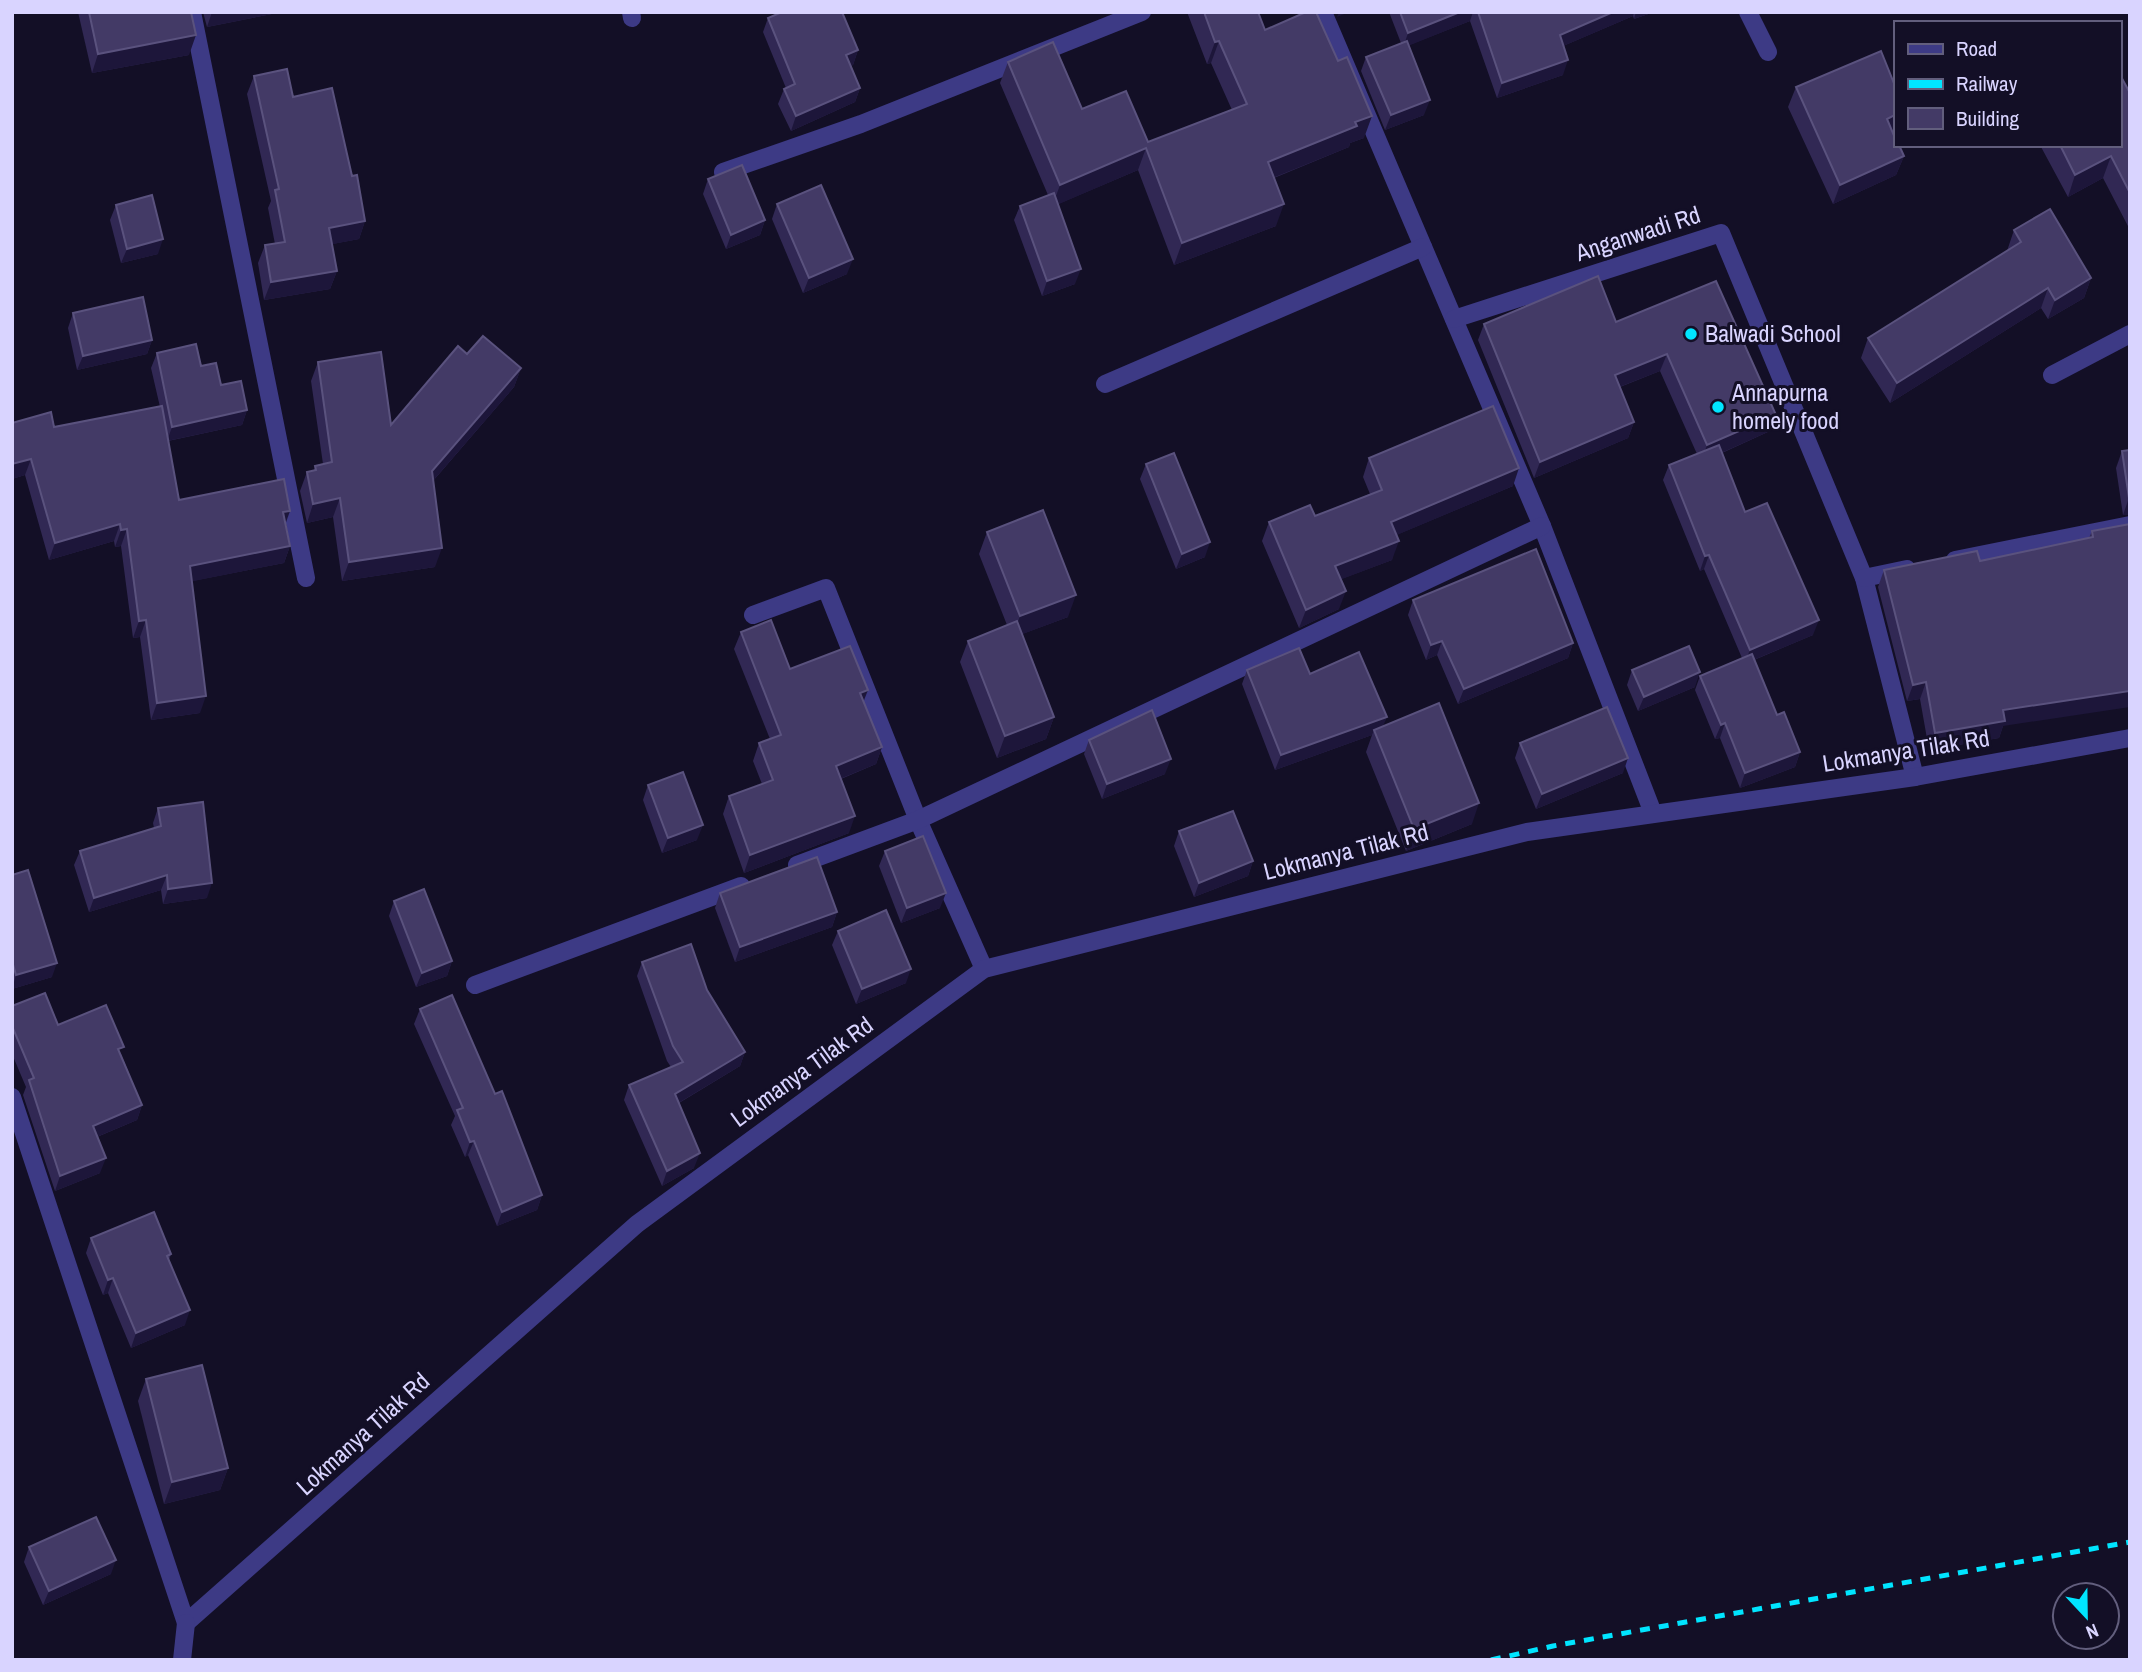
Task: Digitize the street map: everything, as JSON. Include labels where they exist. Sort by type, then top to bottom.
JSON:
[{"type":"street","points":[[192,12],[306,578]]},
{"type":"street","points":[[723,172],[861,124],[1142,12]]},
{"type":"street","points":[[1323,12],[1542,526],[1653,813]]},
{"type":"street","points":[[1748,12],[1768,52]]},
{"type":"street","name":"Anganwadi Rd","points":[[1454,319],[1721,233],[1864,578],[1915,777]]},
{"type":"street","points":[[1105,384],[1423,247]]},
{"type":"street","points":[[2052,375],[2130,334]]},
{"type":"street","points":[[1864,578],[2130,525]]},
{"type":"street","points":[[475,985],[918,820],[1542,526]]},
{"type":"street","points":[[753,615],[826,588],[918,820],[984,969]]},
{"type":"street","name":"Lokmanya Tilak Rd","points":[[187,1623],[637,1224],[984,969],[1527,832],[1915,777],[2130,738]]},
{"type":"street","points":[[12,1097],[187,1623],[182,1660]]},
{"type":"building","points":[[89,12],[191,12],[196,35],[98,54]]},
{"type":"building","points":[[782,12],[842,12],[858,50],[846,55],[860,88],[796,116],[784,89],[795,84],[768,18]]},
{"type":"building","points":[[1204,12],[1258,12],[1265,30],[1306,12],[1316,12],[1338,61],[1347,57],[1372,116],[1355,122],[1357,126],[1268,162],[1284,204],[1182,243],[1146,148],[1060,185],[1008,62],[1053,42],[1082,109],[1126,91],[1148,142],[1247,104],[1219,41],[1215,42]]},
{"type":"building","points":[[1400,12],[1460,12],[1408,33]]},
{"type":"building","points":[[1478,12],[1613,12],[1560,35],[1568,60],[1502,83]]},
{"type":"building","points":[[1407,41],[1430,100],[1391,115],[1366,57]]},
{"type":"building","points":[[1881,51],[1894,84],[1894,116],[1887,119],[1894,136],[1894,147],[1900,147],[1904,156],[1840,185],[1796,87]]},
{"type":"building","points":[[287,69],[293,97],[332,88],[352,176],[357,175],[365,221],[329,228],[337,271],[271,282],[265,245],[285,242],[275,190],[279,189],[254,76]]},
{"type":"building","points":[[2121,77],[2130,93],[2130,193],[2111,156],[2075,175],[2061,147],[2121,147]]},
{"type":"building","points":[[742,165],[765,220],[731,235],[708,179]]},
{"type":"building","points":[[821,185],[853,259],[809,278],[777,204]]},
{"type":"building","points":[[1054,193],[1081,269],[1047,281],[1020,206]]},
{"type":"building","points":[[152,195],[163,239],[127,249],[116,205]]},
{"type":"building","points":[[2050,209],[2091,278],[2055,300],[2048,288],[1897,383],[1868,338],[2021,242],[2014,230]]},
{"type":"building","points":[[1598,276],[1616,322],[1716,281],[1776,415],[1707,445],[1667,354],[1615,375],[1634,422],[1540,462],[1484,324]]},
{"type":"building","points":[[143,297],[152,340],[83,356],[73,313]]},
{"type":"building","points":[[483,336],[521,368],[432,471],[442,548],[349,562],[340,498],[313,504],[307,472],[316,470],[315,466],[332,462],[318,362],[381,352],[391,425],[458,346],[467,354]]},
{"type":"building","points":[[196,344],[201,366],[216,363],[221,385],[241,381],[247,410],[172,427],[157,353]]},
{"type":"building","points":[[162,406],[179,500],[284,479],[290,511],[283,512],[290,546],[190,566],[206,696],[157,703],[146,620],[139,621],[127,529],[121,530],[120,524],[55,543],[31,459],[12,464],[12,423],[51,412],[54,427]]},
{"type":"building","points":[[1493,406],[1519,468],[1391,522],[1399,541],[1335,566],[1346,591],[1306,610],[1269,522],[1310,505],[1315,516],[1382,490],[1369,458]]},
{"type":"building","points":[[1719,445],[1745,512],[1767,503],[1819,620],[1750,650],[1709,555],[1705,556],[1669,465]]},
{"type":"building","points":[[2130,450],[2130,498],[2129,498],[2122,451]]},
{"type":"building","points":[[1174,453],[1210,542],[1182,554],[1146,464]]},
{"type":"building","points":[[1043,510],[1076,595],[1020,616],[987,532]]},
{"type":"building","points":[[2130,524],[2130,691],[2003,710],[2005,721],[1935,733],[1926,682],[1913,685],[1884,570],[1977,551],[1980,561],[2093,537],[2092,531]]},
{"type":"building","points":[[1536,549],[1573,643],[1464,689],[1442,641],[1431,645],[1413,600]]},
{"type":"building","points":[[771,620],[790,669],[850,646],[868,690],[860,693],[882,747],[836,766],[855,816],[750,855],[729,796],[773,780],[759,743],[781,735],[741,632]]},
{"type":"building","points":[[1017,621],[1054,717],[1005,736],[968,641]]},
{"type":"building","points":[[1689,646],[1700,672],[1644,697],[1632,670]]},
{"type":"building","points":[[1299,648],[1310,674],[1359,652],[1387,717],[1281,755],[1247,670]]},
{"type":"building","points":[[1752,654],[1777,715],[1784,712],[1800,752],[1745,773],[1725,723],[1721,725],[1700,676]]},
{"type":"building","points":[[1439,703],[1479,803],[1414,829],[1374,730]]},
{"type":"building","points":[[1607,707],[1628,758],[1542,794],[1520,743]]},
{"type":"building","points":[[1152,710],[1171,759],[1107,784],[1089,740]]},
{"type":"building","points":[[683,772],[703,825],[668,838],[648,785]]},
{"type":"building","points":[[203,802],[212,883],[168,889],[167,875],[94,898],[80,851],[161,826],[158,808]]},
{"type":"building","points":[[1233,811],[1253,861],[1199,883],[1179,831]]},
{"type":"building","points":[[923,836],[946,893],[907,908],[885,851]]},
{"type":"building","points":[[817,857],[837,912],[740,947],[720,893]]},
{"type":"building","points":[[28,870],[57,963],[16,975],[12,961],[12,875]]},
{"type":"building","points":[[424,889],[452,961],[422,973],[394,901]]},
{"type":"building","points":[[886,910],[911,969],[862,989],[838,931]]},
{"type":"building","points":[[691,944],[707,990],[745,1052],[675,1094],[700,1153],[667,1171],[629,1085],[683,1062],[673,1046],[642,962]]},
{"type":"building","points":[[45,993],[58,1025],[106,1005],[124,1047],[118,1049],[142,1105],[93,1126],[106,1158],[60,1176],[29,1080],[34,1078],[12,1026],[12,1006]]},
{"type":"building","points":[[452,995],[495,1094],[502,1091],[542,1195],[502,1212],[474,1141],[470,1142],[457,1110],[463,1108],[420,1009]]},
{"type":"building","points":[[154,1212],[171,1254],[167,1256],[190,1310],[136,1333],[113,1278],[108,1280],[91,1238]]},
{"type":"building","points":[[202,1365],[228,1468],[172,1482],[146,1379]]},
{"type":"building","points":[[96,1517],[116,1560],[49,1591],[29,1547]]},
{"type":"railway","points":[[1491,1660],[1553,1646],[2130,1542]]},
{"type":"place","name":"Balwadi School","points":[[1691,334]]},
{"type":"place","name":"Annapurna homely food","points":[[1718,407]]}]
